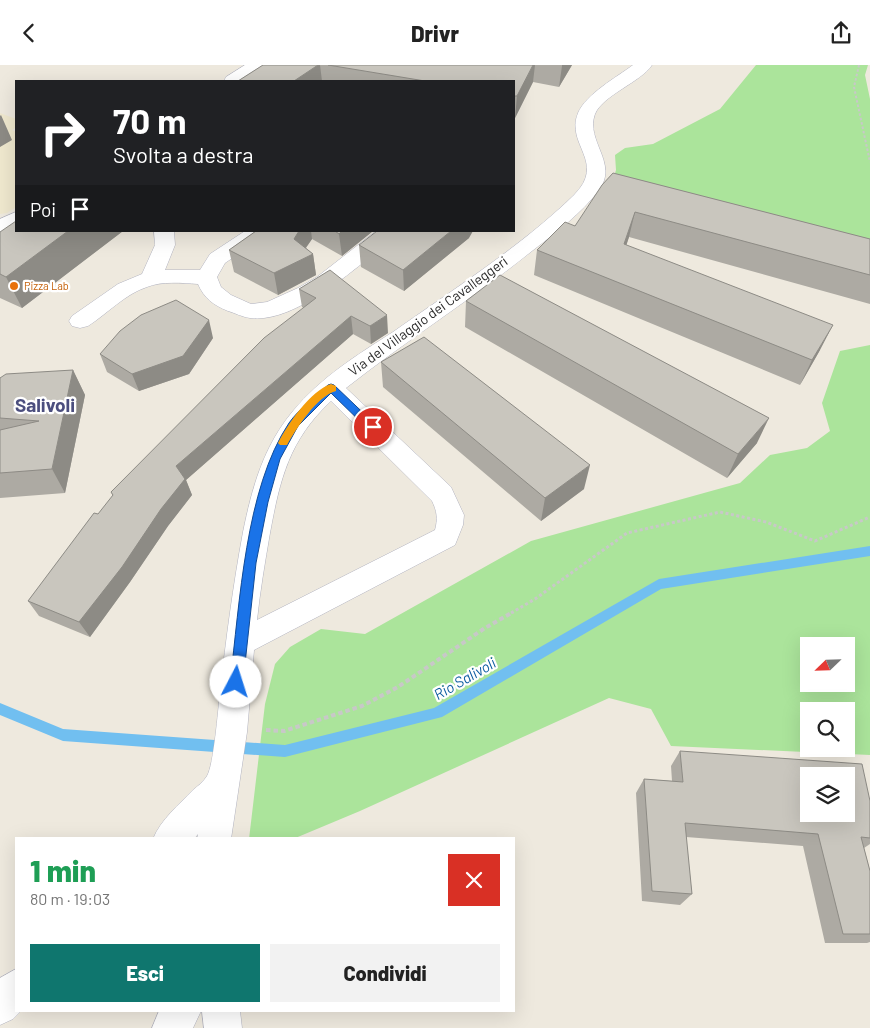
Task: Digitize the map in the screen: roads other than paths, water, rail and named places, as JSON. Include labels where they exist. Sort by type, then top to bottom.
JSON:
[{"type":"street","points":[[234,80],[256,65]]},
{"type":"street","name":"Via del Villaggio dei Cavalleggeri","points":[[214,837],[235,701],[240,643],[251,563],[262,502],[275,459],[294,424],[331,387],[350,372],[410,331],[542,233],[584,197],[596,179],[598,169],[595,155],[588,141],[585,126],[586,114],[592,105],[644,65]]},
{"type":"street","points":[[2,240],[15,220]]},
{"type":"street","points":[[2,240],[24,232]]},
{"type":"street","points":[[150,279],[166,245],[164,232]]},
{"type":"street","points":[[258,232],[217,259],[206,277],[210,290],[219,299],[251,311],[271,309],[309,293],[388,232]]},
{"type":"street","points":[[80,321],[133,284],[150,279],[174,276],[206,277]]},
{"type":"street","points":[[240,643],[445,537],[452,523],[452,512],[442,494],[331,387]]},
{"type":"street","points":[[172,837],[223,780]]},
{"type":"street","points":[[0,1006],[15,989]]},
{"type":"street","points":[[171,1028],[181,1012]]},
{"type":"street","points":[[221,1012],[223,1028]]},
{"type":"waterway","name":"Rio Salivoli","points":[[0,709],[63,735],[285,751],[437,713],[659,584],[870,551]]},
{"type":"place","name":"Pizza Lab","points":[[14,286]]},
{"type":"district","name":"Salivoli","points":[[45,405]]}]
